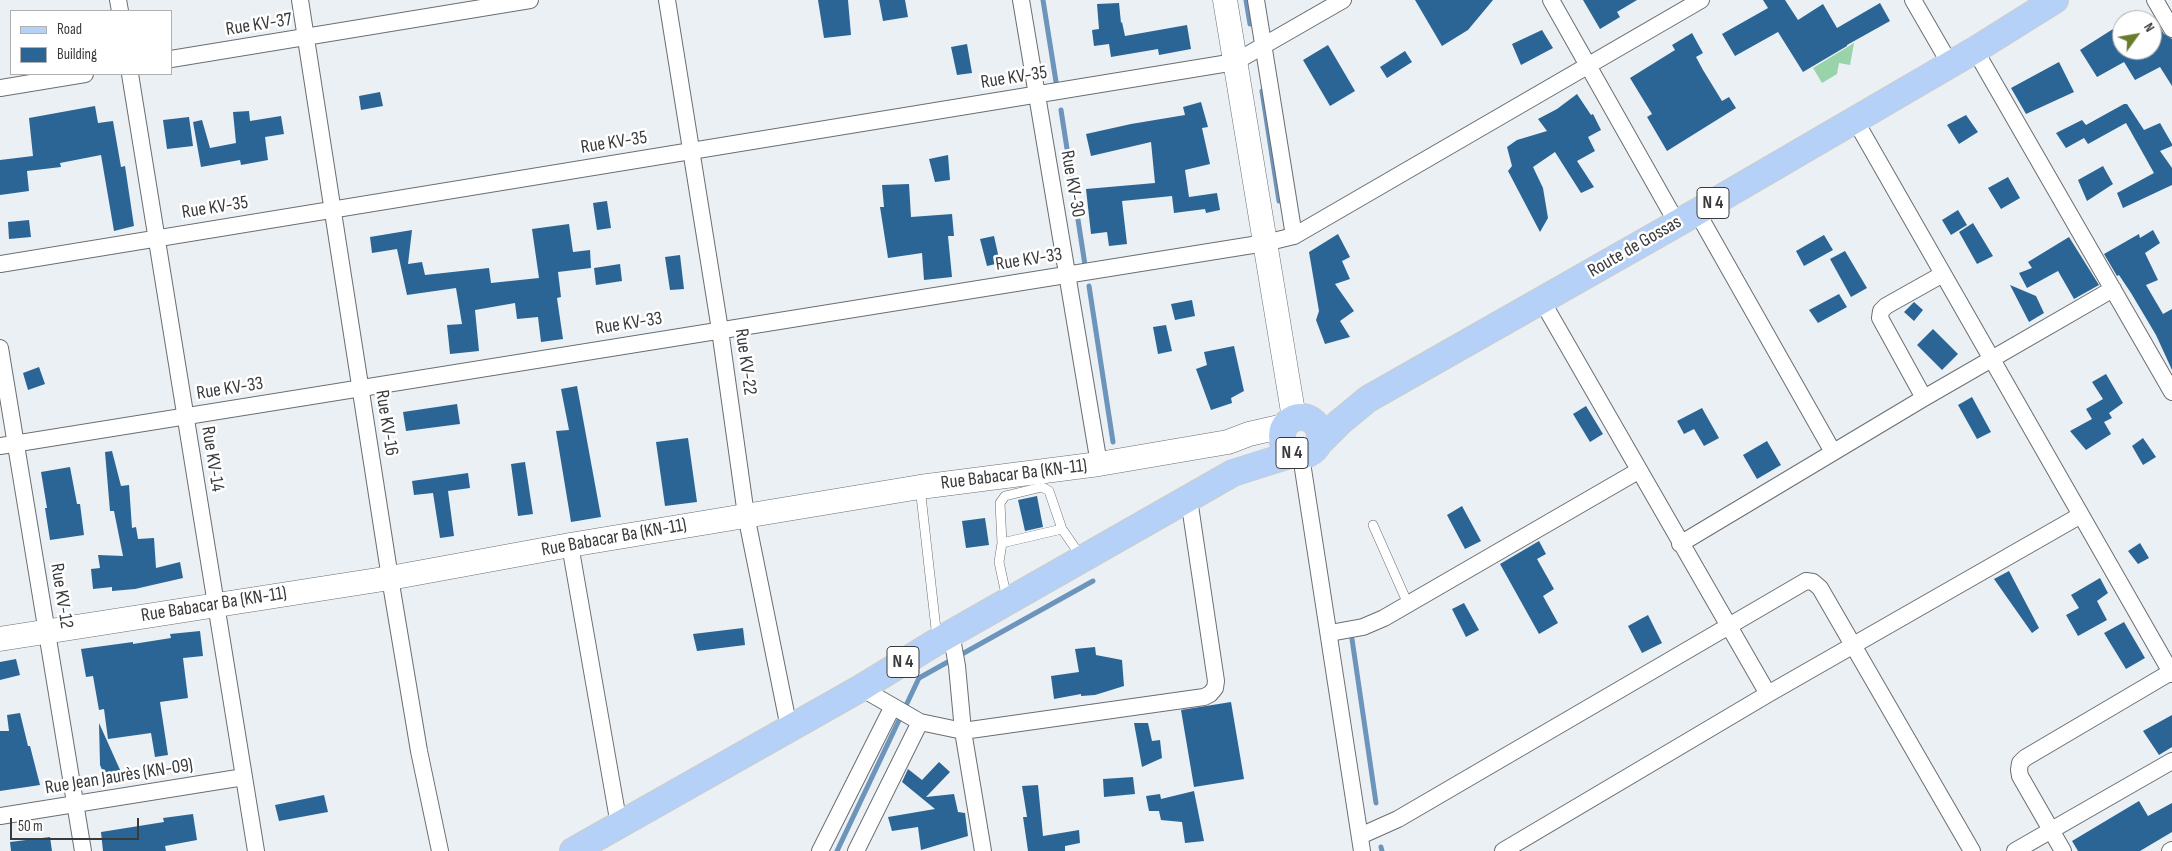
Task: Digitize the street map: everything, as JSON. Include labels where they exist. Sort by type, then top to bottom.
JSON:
[{"type":"main road","name":"Route de Gossas","points":[[1297,435],[1340,422],[1368,399],[1855,120],[1975,50],[2055,0]]},
{"type":"main road","name":"N 4","points":[[1233,473],[1259,448],[1297,435]]},
{"type":"main road","name":"N 4","points":[[573,851],[947,640],[1007,602],[1189,499],[1297,435]]},
{"type":"street","name":"Rue KV-16","points":[[300,0],[390,578],[419,751],[440,851]]},
{"type":"street","name":"Rue KV-37","points":[[172,59],[530,0]]},
{"type":"street","name":"Rue KV-22","points":[[668,0],[720,330],[746,515],[790,728]]},
{"type":"street","name":"Rue KV-30","points":[[1021,0],[1099,464]]},
{"type":"street","points":[[1225,0],[1330,633],[1361,844],[1398,819],[1728,626],[1799,585],[1813,582],[1820,588],[1972,851]]},
{"type":"street","points":[[1256,0],[1294,236]]},
{"type":"street","points":[[1235,62],[1343,0]]},
{"type":"street","points":[[1552,0],[1589,64],[1687,217],[1832,452]]},
{"type":"street","name":"Rue KV-33","points":[[8,445],[1265,243],[1294,236],[1701,0]]},
{"type":"street","points":[[1913,0],[1950,64]]},
{"type":"street","points":[[2155,0],[2172,28]]},
{"type":"street","points":[[1975,50],[2172,392]]},
{"type":"street","name":"Rue KV-35","points":[[0,264],[1235,62]]},
{"type":"street","points":[[0,88],[79,75]]},
{"type":"street","name":"Rue KV-14","points":[[130,75],[256,851]]},
{"type":"street","points":[[1855,120],[2172,673],[2025,758],[2020,763],[2020,776],[2063,851]]},
{"type":"street","points":[[1924,398],[1880,318],[1881,311],[1886,306],[1944,274]]},
{"type":"street","points":[[1680,544],[1832,452],[2113,289]]},
{"type":"street","points":[[1542,301],[1638,471],[1768,694]]},
{"type":"street","name":"Rue KV-12","points":[[0,348],[8,445],[47,632],[83,851]]},
{"type":"street","points":[[1228,442],[1249,434],[1297,435]]},
{"type":"street","points":[[1228,442],[1259,448]]},
{"type":"street","name":"Rue Babacar Ba (KN-11)","points":[[0,639],[390,578],[570,545],[920,487],[1099,464],[1228,442]]},
{"type":"street","points":[[1330,633],[1371,624],[1638,471]]},
{"type":"street","points":[[861,688],[916,720],[963,731],[1204,697],[1210,694],[1215,688],[1216,681],[1189,499]]},
{"type":"street","points":[[1503,851],[1529,844],[1768,694],[2082,515]]},
{"type":"street","points":[[570,545],[619,825]]},
{"type":"street","points":[[947,640],[957,666],[963,731],[983,851]]},
{"type":"street","points":[[820,851],[895,709]]},
{"type":"street","points":[[856,851],[916,720]]},
{"type":"street","points":[[2015,851],[2172,761]]},
{"type":"street","name":"Rue Jean Jaurès (KN-09)","points":[[0,816],[244,777]]},
{"type":"lane","points":[[920,487],[947,640]]},
{"type":"lane","points":[[1007,602],[999,562],[1002,543],[1000,504],[1005,496],[1042,487],[1049,491],[1062,529],[1083,559]]},
{"type":"lane","points":[[1373,525],[1408,604]]},
{"type":"lane","points":[[1002,543],[1062,529]]},
{"type":"green space","points":[[1854,43],[1850,65],[1839,63],[1837,74],[1822,83],[1813,68]]},
{"type":"building","points":[[818,0],[848,0],[851,35],[824,38]]},
{"type":"building","points":[[879,0],[905,0],[908,17],[883,21]]},
{"type":"building","points":[[1415,0],[1493,0],[1468,30],[1442,46]]},
{"type":"building","points":[[1583,0],[1637,0],[1617,12],[1620,17],[1600,29]]},
{"type":"building","points":[[1763,0],[1785,0],[1798,20],[1823,4],[1837,28],[1880,3],[1890,21],[1803,72],[1778,32],[1735,56],[1722,34],[1768,8]]},
{"type":"building","points":[[1119,3],[1121,23],[1125,36],[1187,25],[1191,49],[1159,55],[1158,49],[1111,57],[1109,44],[1094,46],[1092,30],[1099,29],[1097,4]]},
{"type":"building","points":[[1542,30],[1553,48],[1521,65],[1512,44]]},
{"type":"building","points":[[2112,30],[2112,60],[2162,60],[2162,31],[2172,39],[2172,86],[2160,67],[2135,80],[2124,62],[2097,77],[2080,50]]},
{"type":"building","points":[[1692,33],[1703,53],[1696,57],[1703,70],[1722,101],[1729,97],[1736,108],[1667,151],[1647,117],[1652,114],[1630,78],[1675,50],[1672,45]]},
{"type":"building","points":[[967,44],[972,73],[957,75],[951,47]]},
{"type":"building","points":[[1328,45],[1355,91],[1330,106],[1303,60]]},
{"type":"building","points":[[1405,51],[1412,62],[1387,78],[1380,67]]},
{"type":"building","points":[[2059,62],[2074,92],[2026,114],[2011,88]]},
{"type":"building","points":[[380,92],[383,106],[361,110],[359,96]]},
{"type":"building","points":[[1577,94],[1591,115],[1593,114],[1601,130],[1588,137],[1595,151],[1577,161],[1594,187],[1581,193],[1555,152],[1533,167],[1543,188],[1548,218],[1540,232],[1508,171],[1512,166],[1507,147],[1517,140],[1547,131],[1538,119],[1557,109]]},
{"type":"building","points":[[1201,102],[1208,127],[1202,128],[1210,164],[1185,170],[1189,197],[1217,193],[1220,210],[1206,213],[1205,209],[1174,213],[1172,196],[1122,201],[1127,244],[1109,246],[1107,232],[1091,234],[1086,189],[1155,183],[1151,142],[1091,156],[1086,134],[1185,115],[1183,107]]},
{"type":"building","points":[[2127,104],[2144,130],[2160,123],[2172,144],[2172,146],[2160,151],[2172,168],[2172,185],[2123,208],[2117,193],[2154,173],[2126,123],[2088,144],[2084,138],[2066,148],[2056,133],[2082,120],[2086,125]]},
{"type":"building","points":[[95,106],[98,123],[113,121],[121,167],[125,166],[134,226],[114,231],[101,155],[60,163],[61,167],[27,171],[29,191],[0,195],[0,160],[33,156],[29,118]]},
{"type":"building","points":[[249,111],[250,121],[281,116],[284,134],[265,137],[268,160],[241,165],[240,160],[201,167],[193,122],[202,120],[210,148],[236,143],[233,112]]},
{"type":"building","points":[[1966,115],[1978,132],[1959,144],[1947,125]]},
{"type":"building","points":[[189,117],[193,146],[167,149],[163,120]]},
{"type":"building","points":[[948,155],[950,180],[935,182],[929,159]]},
{"type":"building","points":[[2103,166],[2113,184],[2087,201],[2078,180]]},
{"type":"building","points":[[2008,177],[2020,198],[2001,209],[1988,188]]},
{"type":"building","points":[[909,184],[911,217],[952,214],[954,236],[948,236],[952,277],[924,280],[922,253],[888,258],[880,207],[884,207],[882,185]]},
{"type":"building","points":[[607,201],[611,228],[597,230],[593,203]]},
{"type":"building","points":[[1958,210],[1967,225],[1951,235],[1942,220]]},
{"type":"building","points":[[29,220],[31,237],[9,239],[8,222]]},
{"type":"building","points":[[1973,223],[1993,256],[1977,264],[1959,232]]},
{"type":"building","points":[[569,224],[573,252],[590,250],[591,268],[558,272],[561,297],[557,298],[563,339],[541,342],[538,317],[517,319],[515,303],[475,310],[479,351],[450,354],[447,325],[462,324],[456,288],[407,295],[397,249],[372,253],[370,237],[412,230],[408,264],[422,262],[425,275],[489,268],[491,283],[539,278],[532,229]]},
{"type":"building","points":[[2153,230],[2160,243],[2145,253],[2158,280],[2146,285],[2163,314],[2172,309],[2172,370],[2156,335],[2131,293],[2119,275],[2117,276],[2104,254],[2139,234],[2140,238]]},
{"type":"building","points":[[1338,234],[1350,257],[1342,261],[1350,279],[1335,284],[1354,311],[1340,321],[1350,337],[1325,344],[1316,320],[1319,311],[1309,252]]},
{"type":"building","points":[[1824,235],[1833,250],[1804,266],[1796,251]]},
{"type":"building","points":[[994,236],[1000,263],[987,266],[980,239]]},
{"type":"building","points":[[2069,237],[2099,285],[2074,299],[2058,271],[2027,288],[2019,273],[2032,268],[2028,262]]},
{"type":"building","points":[[1845,251],[1867,288],[1851,297],[1830,259]]},
{"type":"building","points":[[680,255],[684,289],[670,290],[665,257]]},
{"type":"building","points":[[620,264],[622,281],[596,285],[594,268]]},
{"type":"building","points":[[2010,285],[2036,296],[2044,313],[2029,322]]},
{"type":"building","points":[[1839,294],[1847,307],[1818,323],[1809,310]]},
{"type":"building","points":[[1192,300],[1195,316],[1175,320],[1171,304]]},
{"type":"building","points":[[1914,302],[1923,310],[1914,321],[1904,312]]},
{"type":"building","points":[[1166,325],[1172,351],[1158,354],[1153,327]]},
{"type":"building","points":[[1933,329],[1958,354],[1942,370],[1917,345]]},
{"type":"building","points":[[1234,346],[1244,391],[1231,398],[1232,403],[1211,410],[1196,369],[1207,365],[1204,352]]},
{"type":"building","points":[[39,367],[45,384],[28,390],[23,373]]},
{"type":"building","points":[[2106,374],[2123,403],[2109,413],[2112,418],[2104,422],[2111,434],[2086,450],[2070,431],[2092,419],[2086,409],[2103,399],[2092,382]]},
{"type":"building","points":[[577,386],[601,517],[571,522],[556,431],[569,430],[561,389]]},
{"type":"building","points":[[1972,397],[1991,432],[1977,439],[1958,405]]},
{"type":"building","points":[[457,404],[460,424],[406,431],[403,412]]},
{"type":"building","points":[[1586,406],[1603,434],[1590,442],[1573,414]]},
{"type":"building","points":[[1702,408],[1719,438],[1704,446],[1694,429],[1684,434],[1677,421]]},
{"type":"building","points":[[688,438],[697,502],[665,506],[656,442]]},
{"type":"building","points":[[2143,438],[2156,457],[2143,465],[2132,446]]},
{"type":"building","points":[[1767,441],[1781,465],[1757,479],[1743,455]]},
{"type":"building","points":[[112,451],[121,486],[129,485],[132,528],[136,527],[138,539],[154,538],[156,568],[180,562],[183,578],[135,589],[112,591],[112,587],[93,589],[91,569],[100,568],[98,555],[123,556],[114,511],[110,511],[105,452]]},
{"type":"building","points":[[525,462],[533,514],[518,516],[511,464]]},
{"type":"building","points":[[70,467],[77,504],[80,504],[84,535],[50,540],[41,472]]},
{"type":"building","points":[[468,473],[470,488],[448,491],[454,536],[440,538],[433,493],[414,495],[412,481]]},
{"type":"building","points":[[1037,496],[1043,527],[1025,531],[1018,500]]},
{"type":"building","points":[[1462,506],[1481,541],[1465,549],[1447,515]]},
{"type":"building","points":[[985,518],[989,545],[966,548],[962,521]]},
{"type":"building","points":[[1539,541],[1546,554],[1537,559],[1554,589],[1543,596],[1558,623],[1539,634],[1500,564]]},
{"type":"building","points":[[2140,543],[2149,558],[2138,564],[2128,551]]},
{"type":"building","points":[[2009,571],[2039,628],[2032,633],[1994,579]]},
{"type":"building","points":[[2100,578],[2108,593],[2097,601],[2107,620],[2078,636],[2066,615],[2079,608],[2071,595]]},
{"type":"building","points":[[1464,603],[1479,630],[1466,637],[1452,609]]},
{"type":"building","points":[[1648,615],[1662,643],[1642,653],[1628,626]]},
{"type":"building","points":[[2124,622],[2145,658],[2126,669],[2104,633]]},
{"type":"building","points":[[743,628],[745,645],[697,651],[693,634]]},
{"type":"building","points":[[200,631],[203,656],[183,658],[188,698],[160,702],[168,755],[155,757],[151,733],[108,739],[104,709],[99,710],[93,676],[86,677],[81,649],[133,642],[133,644],[171,638],[170,634]]},
{"type":"building","points":[[1095,647],[1096,655],[1122,660],[1124,686],[1095,695],[1081,696],[1081,694],[1054,699],[1051,676],[1079,672],[1075,649]]},
{"type":"building","points":[[16,659],[20,675],[0,680],[0,662]]},
{"type":"building","points":[[1231,702],[1244,779],[1194,787],[1181,710]]},
{"type":"building","points":[[20,713],[40,785],[0,791],[0,731],[9,731],[7,715]]},
{"type":"building","points":[[2172,715],[2172,747],[2159,755],[2143,731]]},
{"type":"building","points":[[99,723],[121,772],[106,779],[100,765]]},
{"type":"building","points":[[1134,723],[1148,723],[1152,741],[1160,740],[1162,758],[1142,767]]},
{"type":"building","points":[[939,762],[950,772],[926,797],[954,794],[958,812],[965,813],[968,836],[921,850],[918,827],[892,831],[888,817],[935,809],[902,782],[908,769],[922,780]]},
{"type":"building","points":[[1133,777],[1135,794],[1104,797],[1103,779]]},
{"type":"building","points":[[1038,785],[1043,836],[1079,830],[1080,843],[1065,846],[1065,851],[1028,851],[1023,817],[1027,817],[1022,786]]},
{"type":"building","points":[[1194,791],[1204,841],[1185,843],[1182,822],[1161,820],[1159,811],[1149,811],[1146,796],[1160,794],[1161,799]]},
{"type":"building","points":[[324,795],[328,812],[279,821],[275,805]]},
{"type":"building","points":[[2139,801],[2148,816],[2172,803],[2172,832],[2140,851],[2078,851],[2072,841]]},
{"type":"building","points":[[193,814],[197,840],[165,846],[166,851],[103,851],[101,832],[164,822],[163,818]]},
{"type":"building","points":[[50,837],[52,851],[11,851],[10,842]]},
{"type":"waterway","points":[[1043,0],[1057,88]]},
{"type":"waterway","points":[[1246,0],[1250,24]]},
{"type":"waterway","points":[[1262,91],[1279,201]]},
{"type":"waterway","points":[[1061,110],[1085,265]]},
{"type":"waterway","points":[[1089,286],[1113,442]]},
{"type":"waterway","points":[[837,851],[919,678],[1093,581]]},
{"type":"waterway","points":[[1352,639],[1376,803]]},
{"type":"waterway","points":[[1381,847],[1382,851]]}]
